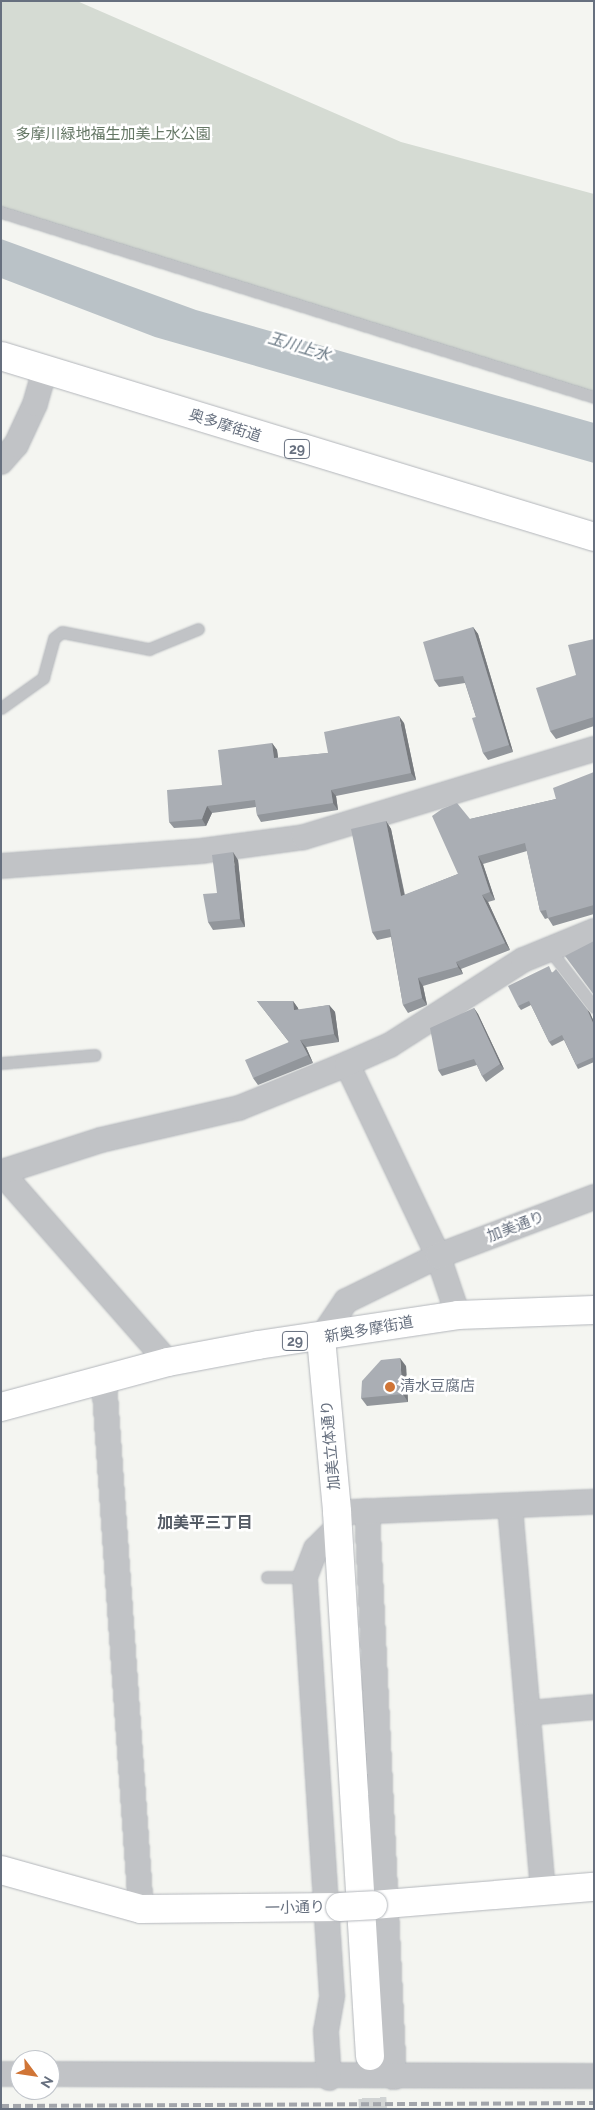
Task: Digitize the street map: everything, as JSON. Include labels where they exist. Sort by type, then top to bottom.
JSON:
[{"type":"street","name":"奥多摩街道","points":[[1,356],[594,537]]},
{"type":"street","points":[[1,462],[16,444],[35,404],[45,369]]},
{"type":"street","points":[[1,866],[201,851],[304,837],[594,748]]},
{"type":"street","points":[[168,1362],[2,1172],[101,1140],[239,1108],[390,1044],[523,960],[594,931]]},
{"type":"street","points":[[346,1064],[438,1256],[458,1315]]},
{"type":"street","name":"加美通り","points":[[321,1338],[346,1302],[438,1256],[594,1197]]},
{"type":"street","name":"新奥多摩街道","points":[[1,1407],[168,1362],[458,1315],[594,1310]]},
{"type":"street","name":"加美立体通り","points":[[321,1338],[337,1531],[370,2056]]},
{"type":"street","points":[[104,1380],[141,1909]]},
{"type":"street","points":[[329,2078],[326,2031],[332,1996],[333,1908],[305,1577],[316,1549],[337,1531],[367,1511],[594,1502]]},
{"type":"street","points":[[510,1506],[543,1891]]},
{"type":"street","points":[[367,1511],[379,1905],[394,2077]]},
{"type":"street","points":[[528,1713],[594,1707]]},
{"type":"street","name":"一小通り","points":[[1,1870],[141,1909],[333,1908],[594,1887]]},
{"type":"street","points":[[60,2074],[329,2078],[594,2076]]},
{"type":"lane","points":[[1,212],[594,397]]},
{"type":"lane","points":[[1,708],[43,678],[54,638],[62,632],[149,649],[198,629]]},
{"type":"lane","points":[[549,949],[594,1007]]},
{"type":"lane","points":[[1,1064],[95,1055]]},
{"type":"lane","points":[[267,1577],[305,1577]]},
{"type":"green space","name":"多摩川緑地福生加美上水公園","points":[[1,1],[77,1],[401,142],[594,194],[594,398],[1,212]]},
{"type":"water","name":"玉川上水","points":[[1,239],[196,310],[594,423],[594,463],[155,337],[1,278]]},
{"type":"building","points":[[473,627],[509,745],[483,753],[472,718],[476,717],[463,676],[434,680],[423,642]]},
{"type":"building","points":[[594,639],[594,717],[550,731],[536,688],[576,675],[568,645]]},
{"type":"building","points":[[399,716],[411,773],[331,790],[333,803],[257,815],[255,800],[207,806],[202,819],[169,822],[167,790],[222,785],[218,750],[272,743],[274,758],[328,753],[324,732]]},
{"type":"building","points":[[594,772],[594,905],[548,918],[546,910],[540,911],[525,843],[478,856],[490,892],[482,895],[505,943],[456,962],[458,967],[418,978],[422,998],[403,1005],[390,929],[372,932],[351,829],[386,821],[401,896],[458,874],[432,816],[442,809],[457,803],[470,819],[556,799],[553,788]]},
{"type":"building","points":[[233,852],[240,919],[208,922],[203,894],[217,893],[212,855]]},
{"type":"building","points":[[594,941],[594,995],[565,956]]},
{"type":"building","points":[[549,966],[552,973],[556,969],[587,1009],[594,1025],[594,1057],[576,1065],[562,1035],[549,1042],[529,1001],[518,1006],[508,986]]},
{"type":"building","points":[[257,1001],[293,1001],[294,1010],[329,1005],[334,1034],[300,1040],[308,1055],[253,1078],[245,1060],[289,1042]]},
{"type":"building","points":[[474,1008],[500,1064],[482,1076],[474,1059],[438,1070],[430,1028]]},
{"type":"building","points":[[400,1358],[403,1394],[361,1398],[362,1381],[381,1360]]},
{"type":"tunnel","points":[[370,2056],[373,2109]]},
{"type":"railway","points":[[1,2106],[594,2103]]},
{"type":"place","name":"清水豆腐店","points":[[390,1387]]},
{"type":"district","name":"加美平三丁目","points":[[205,1523]]}]
